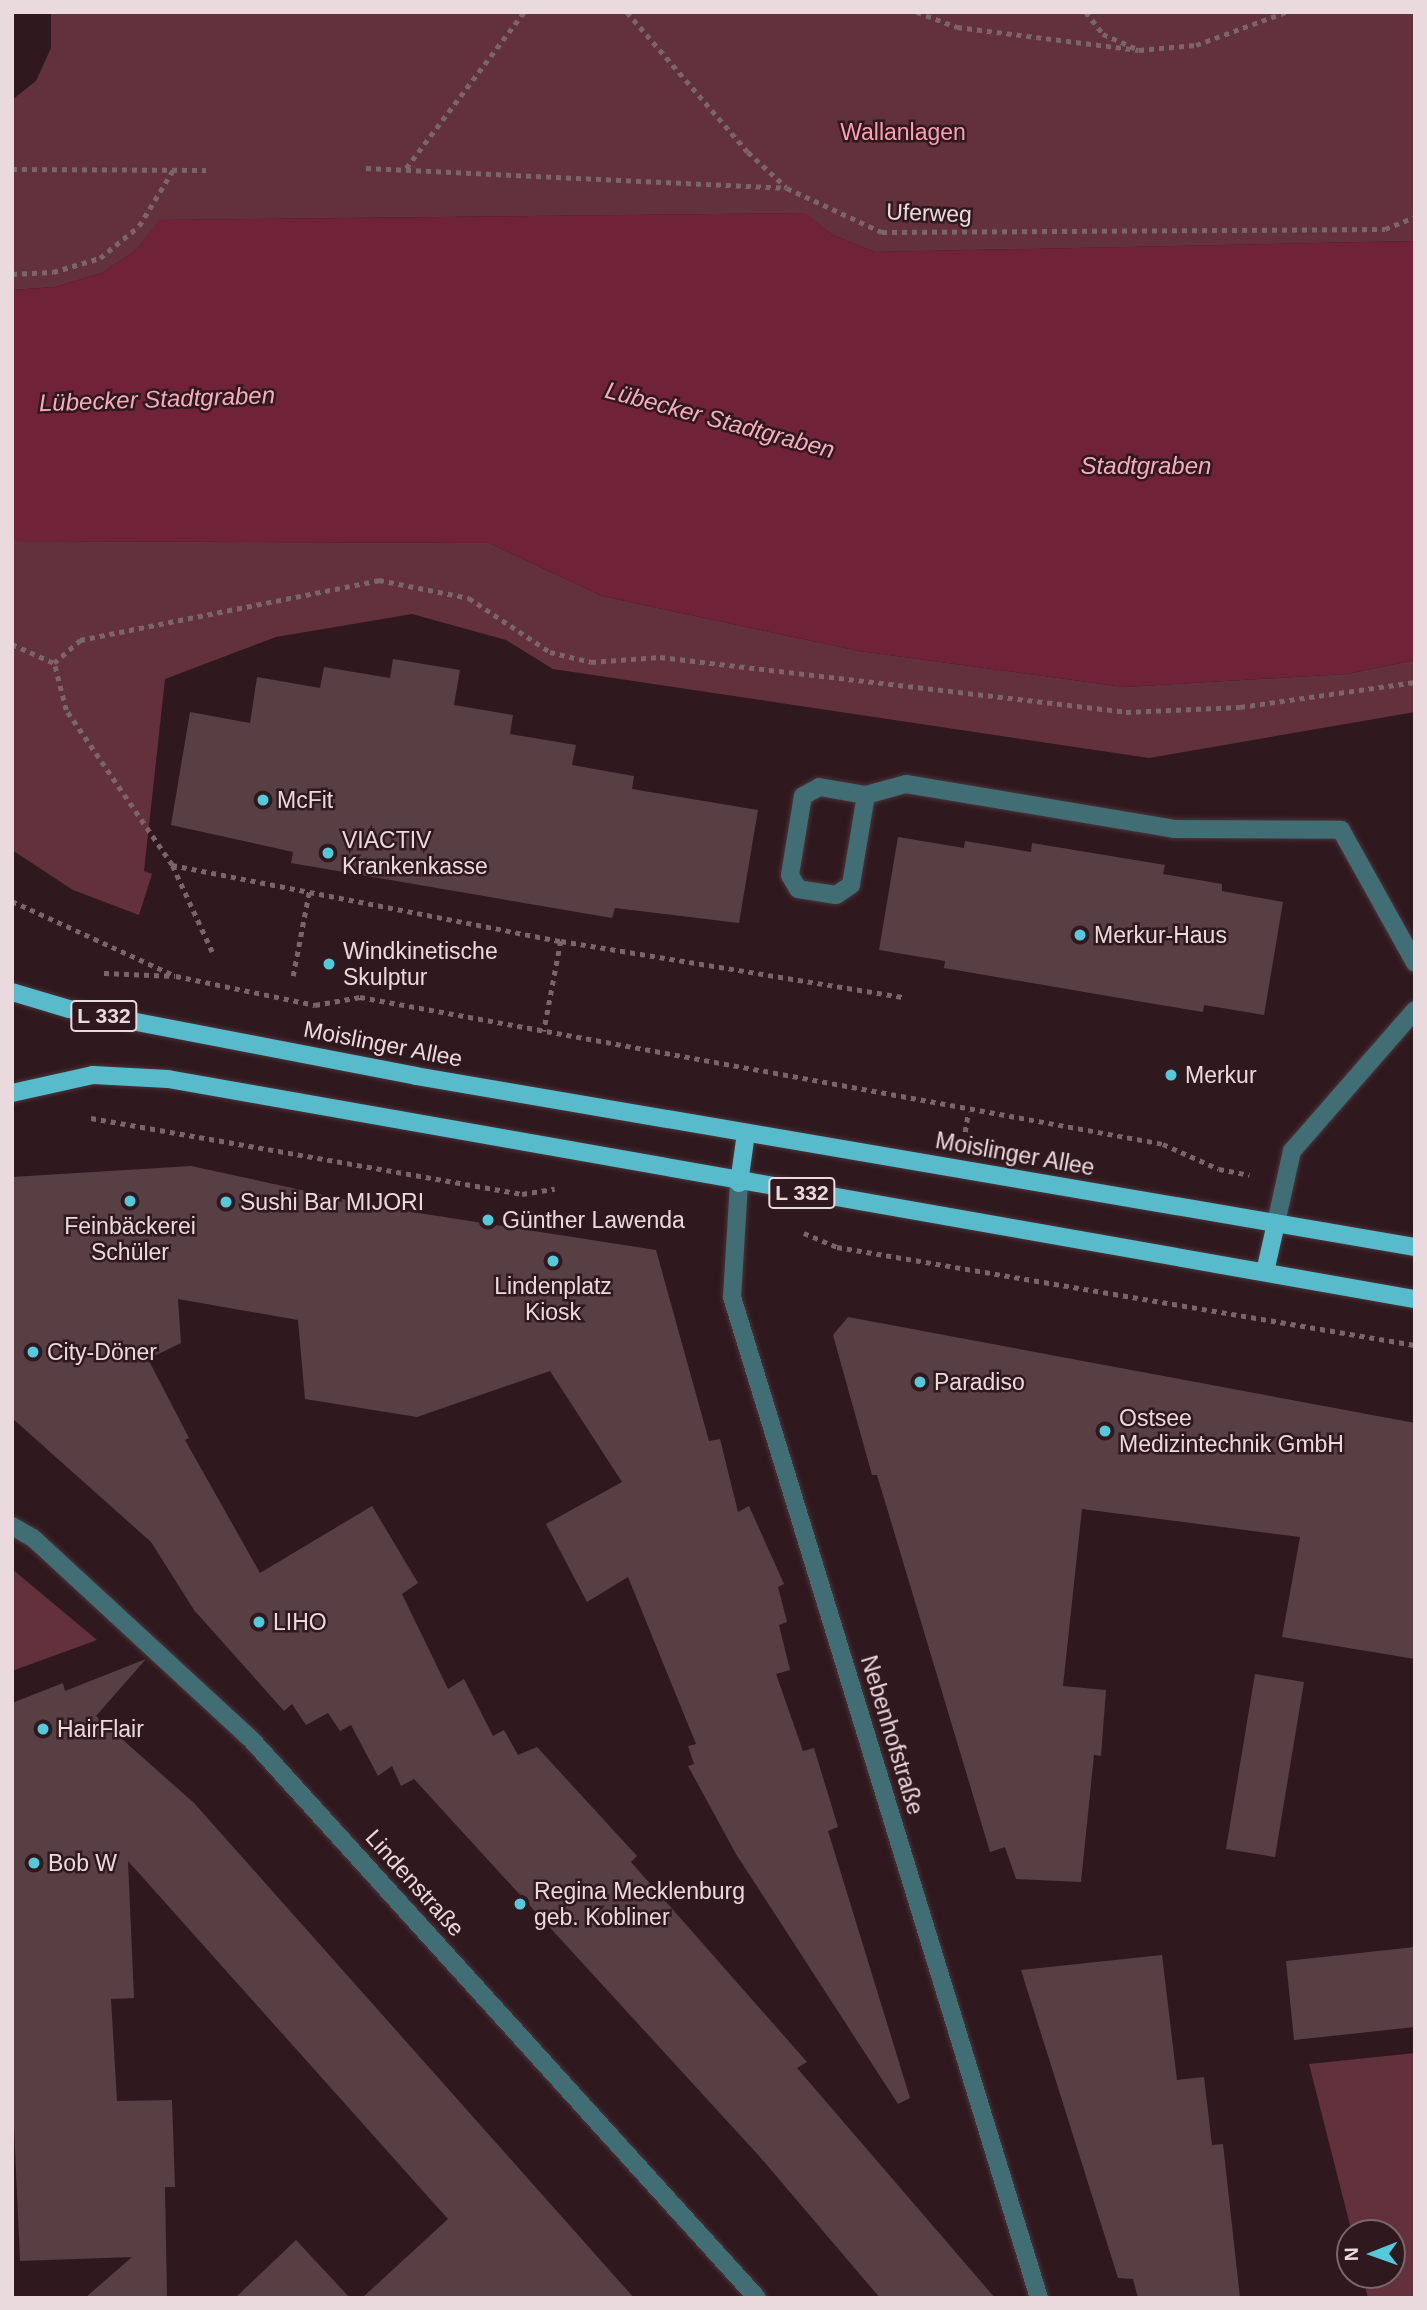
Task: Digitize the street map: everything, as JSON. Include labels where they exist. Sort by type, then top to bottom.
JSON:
[{"type":"main road","name":"Moislinger Allee","points":[[12,992],[69,1009],[198,1034],[747,1133],[1415,1247]]},
{"type":"main road","name":"L 332","points":[[12,1093],[93,1075],[147,1077],[739,1183],[1415,1299]]},
{"type":"main road","points":[[739,1183],[747,1133]]},
{"type":"main road","points":[[1265,1272],[1276,1223]]},
{"type":"street","points":[[866,795],[851,885],[836,895],[799,889],[790,875],[803,796],[819,787],[866,795],[906,784],[1174,828],[1340,830],[1415,963]]},
{"type":"street","points":[[1276,1223],[1283,1181],[1292,1151],[1415,1010]]},
{"type":"street","name":"Nebenhofstraße","points":[[739,1183],[732,1297],[1039,2298]]},
{"type":"street","name":"Lindenstraße","points":[[12,1526],[33,1538],[250,1738],[757,2298]]},
{"type":"path","points":[[406,168],[524,12]]},
{"type":"path","points":[[627,12],[748,152],[787,188]]},
{"type":"path","points":[[917,12],[957,27],[1139,50],[1196,45],[1286,12]]},
{"type":"path","points":[[1086,12],[1103,34],[1139,50]]},
{"type":"path","name":"Uferweg","points":[[366,168],[787,188],[882,232],[1385,229],[1415,217]]},
{"type":"path","points":[[12,169],[206,170]]},
{"type":"path","points":[[12,274],[53,272],[100,258],[139,226],[173,170]]},
{"type":"path","points":[[54,663],[80,640],[379,580],[469,598],[550,652],[591,662],[660,657],[1126,712],[1240,707],[1415,682]]},
{"type":"path","points":[[12,644],[54,663]]},
{"type":"path","points":[[54,663],[66,710],[172,865],[212,952]]},
{"type":"path","points":[[172,865],[561,941],[902,997]]},
{"type":"path","points":[[293,976],[309,892]]},
{"type":"path","points":[[12,901],[176,976],[315,1005],[360,997],[1163,1144],[1219,1169],[1283,1181]]},
{"type":"path","points":[[544,1031],[561,941]]},
{"type":"path","points":[[87,1118],[522,1194],[563,1187]]},
{"type":"path","points":[[801,1232],[837,1247],[1415,1345]]},
{"type":"green space","name":"Wallanlagen","points":[[51,12],[1415,12],[1415,241],[875,252],[831,234],[804,213],[160,220],[136,250],[102,273],[55,287],[12,290],[12,100],[36,81],[51,48]]},
{"type":"green space","points":[[12,541],[489,543],[602,596],[859,651],[1124,687],[1347,674],[1415,660],[1415,712],[1149,758],[553,669],[506,640],[412,614],[276,637],[165,679],[144,871],[152,874],[139,915],[73,890],[12,850]]},
{"type":"green space","points":[[12,1569],[97,1640],[12,1671]]},
{"type":"green space","points":[[1415,2053],[1415,2298],[1368,2298],[1366,2289],[1406,2289],[1406,2219],[1348,2219],[1309,2064]]},
{"type":"water","name":"Stadtgraben","points":[[805,213],[831,234],[875,252],[1415,241],[1415,660],[1347,674],[1124,687],[859,651],[602,596],[489,543],[12,541],[12,290],[55,287],[102,273],[136,250],[159,220]]},
{"type":"building","points":[[393,659],[460,670],[454,705],[513,715],[510,734],[576,745],[572,765],[634,776],[632,789],[758,810],[739,923],[615,908],[612,918],[291,863],[293,852],[171,825],[190,712],[250,723],[257,677],[320,688],[324,667],[390,678]]},
{"type":"building","name":"Merkur-Haus","points":[[898,837],[964,848],[965,841],[1031,852],[1032,843],[1165,865],[1163,874],[1222,884],[1222,891],[1283,902],[1264,1015],[1204,1005],[1203,1012],[1137,1001],[944,968],[945,961],[879,950]]},
{"type":"building","points":[[191,1166],[380,1207],[656,1250],[709,1441],[720,1439],[738,1512],[749,1506],[784,1584],[778,1587],[787,1622],[779,1625],[790,1670],[776,1674],[803,1751],[814,1748],[838,1827],[828,1831],[910,2098],[898,2104],[736,1854],[688,1766],[694,1764],[688,1746],[696,1744],[628,1577],[587,1602],[546,1524],[622,1482],[550,1371],[417,1417],[305,1399],[298,1320],[178,1299],[181,1343],[148,1359],[189,1438],[185,1440],[260,1573],[372,1506],[418,1583],[402,1594],[448,1689],[464,1679],[493,1736],[504,1730],[518,1755],[537,1747],[637,1856],[631,1862],[807,2062],[797,2068],[995,2298],[880,2298],[760,2157],[414,1779],[401,1786],[392,1766],[378,1776],[351,1725],[340,1731],[328,1713],[306,1725],[292,1704],[284,1711],[194,1610],[151,1542],[12,1418],[12,1177]]},
{"type":"building","points":[[848,1317],[1415,1423],[1415,1659],[1282,1637],[1300,1537],[1082,1509],[1063,1686],[1106,1690],[1101,1756],[1094,1755],[1081,1882],[1016,1879],[1005,1847],[990,1852],[877,1475],[872,1475],[833,1335]]},
{"type":"building","points":[[146,1659],[96,1716],[194,1803],[634,2298],[362,2298],[448,2219],[128,1861],[134,1998],[111,1999],[117,2101],[172,2100],[175,2187],[165,2187],[167,2298],[85,2298],[132,2257],[20,2261],[12,2082],[12,1703],[63,1683],[65,1691]]},
{"type":"building","points":[[1255,1674],[1304,1682],[1275,1857],[1226,1849]]},
{"type":"building","points":[[1415,1947],[1415,2027],[1294,2040],[1286,1961]]},
{"type":"building","points":[[1162,1955],[1177,2080],[1204,2077],[1212,2145],[1223,2144],[1240,2298],[1138,2298],[1133,2279],[1118,2278],[1021,1970]]},
{"type":"building","points":[[296,2240],[350,2298],[235,2298]]},
{"type":"place","name":"McFit","points":[[263,800]]},
{"type":"place","name":"VIACTIV Krankenkasse","points":[[328,853]]},
{"type":"place","name":"Merkur-Haus","points":[[1080,935]]},
{"type":"place","name":"Windkinetische Skulptur","points":[[329,964]]},
{"type":"place","name":"Merkur","points":[[1171,1075]]},
{"type":"place","name":"Feinbäckerei Schüler","points":[[130,1201]]},
{"type":"place","name":"Sushi Bar MIJORI","points":[[226,1202]]},
{"type":"place","name":"Günther Lawenda","points":[[488,1220]]},
{"type":"place","name":"Lindenplatz Kiosk","points":[[553,1261]]},
{"type":"place","name":"City-Döner","points":[[33,1352]]},
{"type":"place","name":"Paradiso","points":[[920,1382]]},
{"type":"place","name":"Ostsee Medizintechnik GmbH","points":[[1105,1431]]},
{"type":"place","name":"LIHO","points":[[259,1622]]},
{"type":"place","name":"HairFlair","points":[[43,1729]]},
{"type":"place","name":"Bob W","points":[[34,1863]]},
{"type":"place","name":"Regina Mecklenburg geb. Kobliner","points":[[520,1904]]},
{"type":"water label","name":"Lübecker Stadtgraben","points":[[157,399]]},
{"type":"water label","name":"Lübecker Stadtgraben","points":[[720,420]]}]
